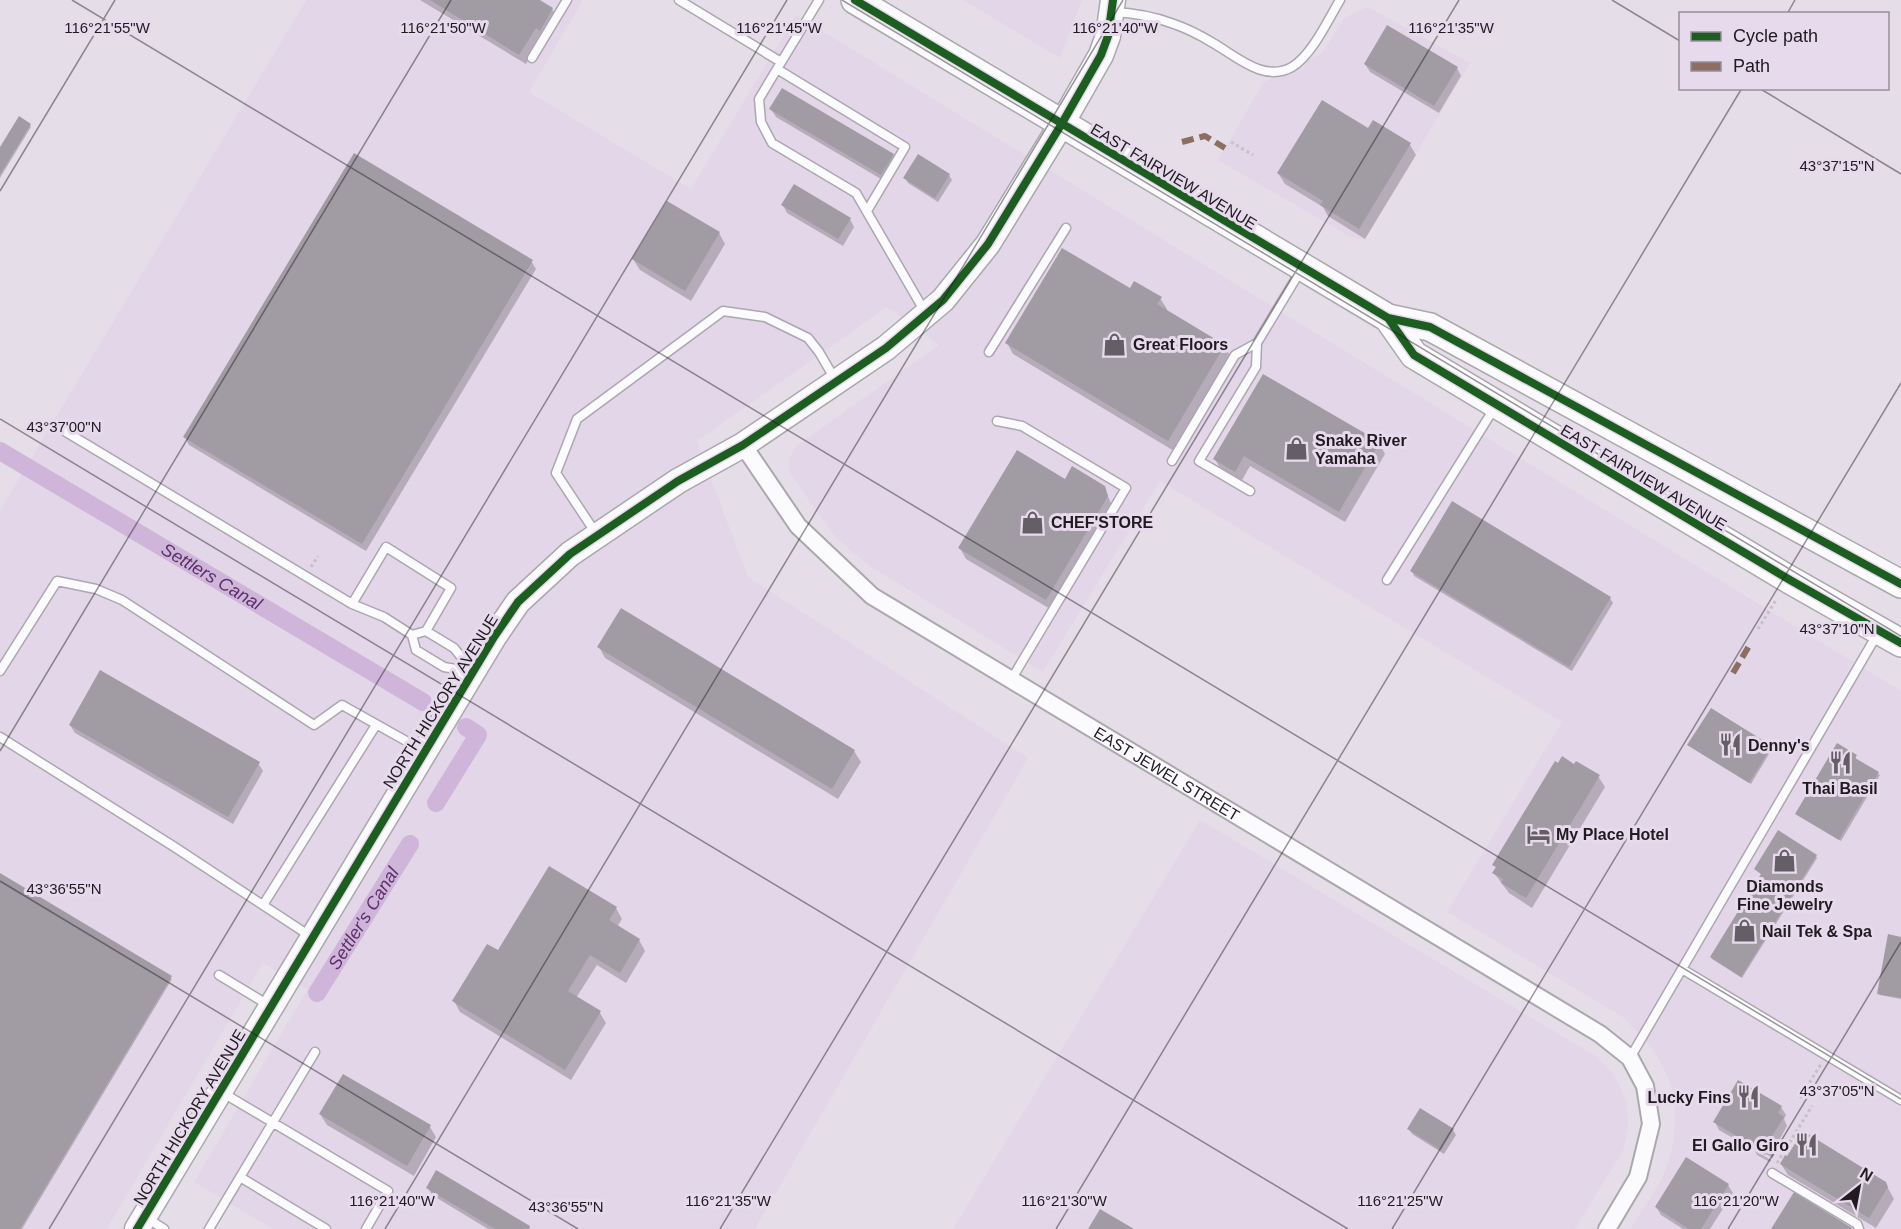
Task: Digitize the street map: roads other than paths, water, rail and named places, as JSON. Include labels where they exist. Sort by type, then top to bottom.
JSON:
[{"type":"main road","name":"EAST FAIRVIEW AVENUE","points":[[855,0],[1388,318],[1430,327],[1901,584]]},
{"type":"main road","name":"EAST FAIRVIEW AVENUE","points":[[1388,318],[1414,355],[1790,580],[1890,637]]},
{"type":"street","name":"NORTH HICKORY AVENUE","points":[[148,1225],[220,1092],[271,1006],[494,637],[519,602],[570,554],[678,482],[743,445],[886,348],[943,300],[988,244],[1061,125],[1101,55],[1108,36],[1113,6]]},
{"type":"street","name":"EAST JEWEL STREET","points":[[743,445],[798,526],[872,596],[1600,1034],[1630,1058]]},
{"type":"street","points":[[1607,1229],[1638,1177],[1651,1124],[1645,1086],[1630,1058]]},
{"type":"lane","points":[[532,58],[567,0]]},
{"type":"lane","points":[[679,0],[905,147],[867,211]]},
{"type":"lane","points":[[819,0],[759,99],[761,122],[772,143],[856,193],[926,314]]},
{"type":"lane","points":[[1113,6],[1172,23],[1212,42],[1247,64],[1274,72],[1284,71],[1294,66],[1304,56],[1340,0]]},
{"type":"lane","points":[[989,352],[1066,228]]},
{"type":"lane","points":[[1250,491],[1199,460],[1256,368],[1257,343],[1302,268]]},
{"type":"lane","points":[[598,535],[556,473],[577,419],[723,311],[765,317],[808,338],[836,382]]},
{"type":"lane","points":[[1172,461],[1235,355],[1257,343]]},
{"type":"lane","points":[[1387,579],[1496,404]]},
{"type":"lane","points":[[997,421],[1022,426],[1126,488],[1011,680]]},
{"type":"lane","points":[[66,432],[352,604],[384,617],[412,635],[416,650],[444,667],[473,672]]},
{"type":"lane","points":[[352,604],[386,547],[451,588],[426,632]]},
{"type":"lane","points":[[0,671],[57,581],[96,589],[122,600],[314,725],[342,705],[425,752]]},
{"type":"lane","points":[[412,635],[426,632],[454,648],[473,672]]},
{"type":"lane","points":[[1630,1058],[1682,969],[1890,637]]},
{"type":"lane","points":[[263,905],[376,725]]},
{"type":"lane","points":[[0,737],[313,938]]},
{"type":"lane","points":[[1682,969],[1901,1100]]},
{"type":"lane","points":[[219,975],[271,1006]]},
{"type":"lane","points":[[209,1229],[315,1052]]},
{"type":"lane","points":[[220,1092],[388,1191],[366,1229]]},
{"type":"lane","points":[[1772,1173],[1857,1224],[1859,1229]]},
{"type":"lane","points":[[240,1177],[326,1229]]},
{"type":"waterway","name":"Settlers Canal","points":[[0,451],[423,702]]},
{"type":"waterway","name":"Settler's Canal","points":[[436,803],[478,735],[466,727]]},
{"type":"waterway","name":"Settler's Canal","points":[[317,993],[410,844]]},
{"type":"place","name":"Great Floors","points":[[1115,344]]},
{"type":"place","name":"Snake River Yamaha","points":[[1297,449]]},
{"type":"place","name":"CHEF'STORE","points":[[1033,522]]},
{"type":"place","name":"Denny's","points":[[1730,745]]},
{"type":"place","name":"Thai Basil","points":[[1840,763]]},
{"type":"place","name":"My Place Hotel","points":[[1538,834]]},
{"type":"place","name":"Diamonds Fine Jewelry","points":[[1785,861]]},
{"type":"place","name":"Nail Tek & Spa","points":[[1744,931]]},
{"type":"place","name":"Lucky Fins","points":[[1749,1097]]},
{"type":"place","name":"El Gallo Giro","points":[[1807,1145]]}]
